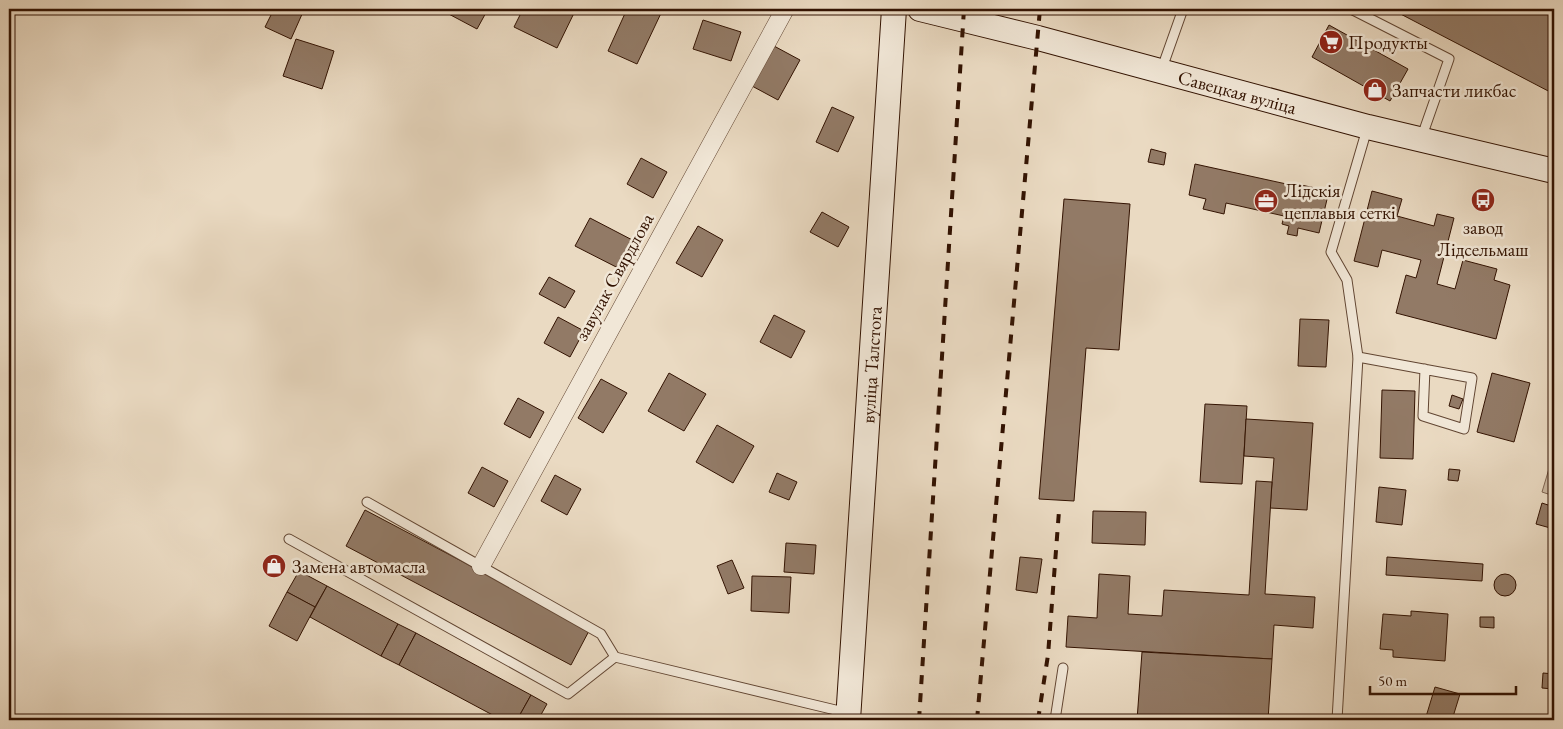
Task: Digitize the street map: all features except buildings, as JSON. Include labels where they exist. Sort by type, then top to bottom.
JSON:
[{"type":"main road","name":"вуліца Талстога","points":[[848,717],[894,9]]},
{"type":"main road","name":"Савецкая вуліца","points":[[920,9],[1368,127],[1554,171]]},
{"type":"street","name":"завулак Свярдлова","points":[[481,566],[785,9]]},
{"type":"lane","points":[[1161,71],[1183,9]]},
{"type":"lane","points":[[1351,9],[1448,59],[1421,139]]},
{"type":"lane","points":[[1337,720],[1358,357],[1347,280],[1331,252],[1368,127]]},
{"type":"lane","points":[[1358,357],[1425,369],[1472,378],[1464,429],[1423,416],[1425,369]]},
{"type":"lane","points":[[367,502],[601,634],[615,657],[848,717]]},
{"type":"lane","points":[[289,539],[568,694],[615,657]]},
{"type":"lane","points":[[1055,720],[1063,668]]},
{"type":"shaded area","points":[[1554,452],[1554,496],[1542,492]]},
{"type":"railway","points":[[919,720],[964,9]]},
{"type":"railway","points":[[977,720],[1040,9]]},
{"type":"railway","points":[[1038,720],[1048,655],[1059,511]]},
{"type":"place","name":"Продукты","points":[[1331,42]]},
{"type":"place","name":"Запчасти ликбас","points":[[1375,90]]},
{"type":"place","name":"завод Лідсельмаш","points":[[1483,200]]},
{"type":"place","name":"Лідскія цеплавыя сеткі","points":[[1266,201]]},
{"type":"place","name":"Замена автомасла","points":[[274,566]]}]
